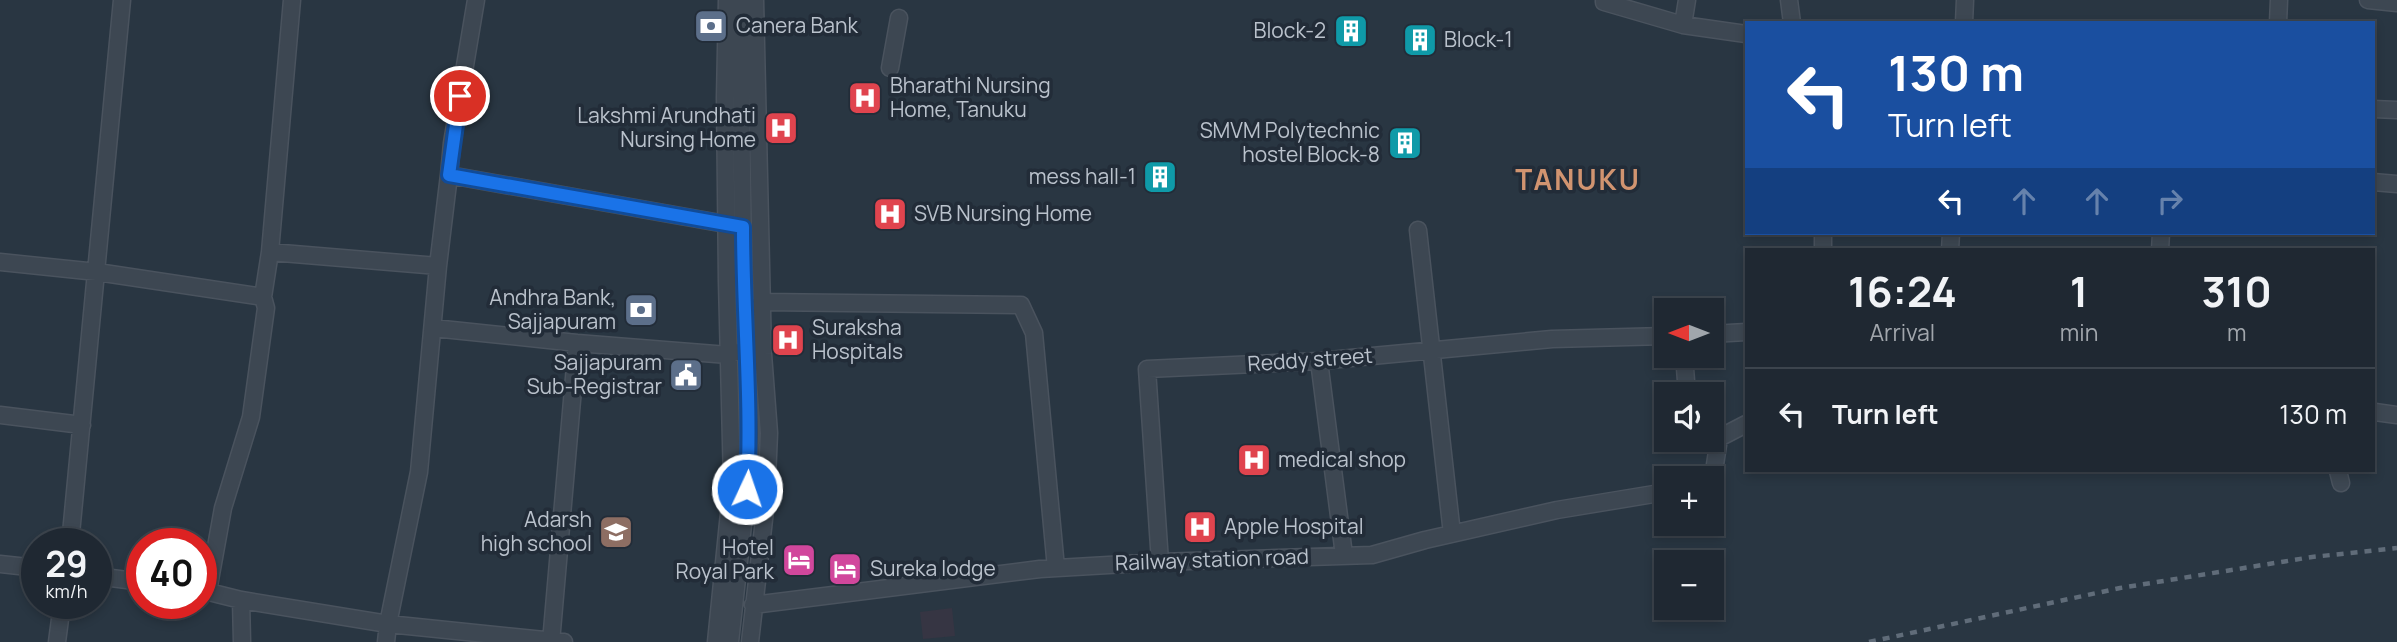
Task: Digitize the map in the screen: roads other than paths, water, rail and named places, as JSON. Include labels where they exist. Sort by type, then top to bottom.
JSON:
[{"type":"street","points":[[72,528],[122,0]]},
{"type":"street","points":[[217,536],[251,417],[266,308],[263,296],[270,252],[292,0]]},
{"type":"street","points":[[386,642],[419,472],[452,143],[476,0]]},
{"type":"street","points":[[727,0],[725,98],[750,434],[747,489],[730,642]]},
{"type":"street","points":[[716,642],[732,482],[728,355],[735,225],[740,0]]},
{"type":"street","points":[[750,642],[766,502],[769,433],[761,302],[755,0]]},
{"type":"street","points":[[1604,0],[1683,25],[1745,34]]},
{"type":"street","points":[[1683,25],[1687,0]]},
{"type":"street","points":[[1789,0],[1792,21]]},
{"type":"street","points":[[1964,21],[1965,0]]},
{"type":"street","points":[[2278,21],[2279,0]]},
{"type":"street","points":[[2368,0],[2397,3]]},
{"type":"street","points":[[890,68],[899,18]]},
{"type":"street","points":[[2375,109],[2397,110]]},
{"type":"street","points":[[449,175],[735,225]]},
{"type":"street","points":[[2375,182],[2397,184]]},
{"type":"street","points":[[1418,230],[1452,534]]},
{"type":"street","points":[[270,252],[438,266]]},
{"type":"street","points":[[0,262],[97,272],[263,296]]},
{"type":"street","points":[[761,302],[1021,305],[1034,333],[1056,568]]},
{"type":"street","points":[[433,328],[728,355],[745,349]]},
{"type":"street","points":[[1724,333],[1745,332]]},
{"type":"street","name":"Reddy street","points":[[1160,562],[1147,369],[1319,361],[1552,339],[1654,336]]},
{"type":"street","points":[[217,594],[388,624],[555,642],[577,343]]},
{"type":"street","points":[[1319,361],[1345,555]]},
{"type":"street","points":[[2375,412],[2397,415]]},
{"type":"street","points":[[0,415],[82,425]]},
{"type":"street","points":[[1724,432],[1745,424]]},
{"type":"street","name":"Railway station road","points":[[753,605],[1056,568],[1372,555],[1557,510],[1654,494]]},
{"type":"street","points":[[0,564],[21,566]]},
{"type":"street","points":[[241,600],[242,642]]},
{"type":"street","points":[[57,642],[60,619]]},
{"type":"railway","points":[[1869,642],[2120,588],[2312,557],[2397,548]]},
{"type":"place","name":"Canera Bank","points":[[711,26]]},
{"type":"place","name":"Block-2","points":[[1351,31]]},
{"type":"place","name":"Block-1","points":[[1420,40]]},
{"type":"place","name":"Bharathi Nursing Home, Tanuku","points":[[865,98]]},
{"type":"place","name":"Lakshmi Arundhati Nursing Home","points":[[781,128]]},
{"type":"place","name":"SMVM Polytechnic hostel Block-8","points":[[1405,143]]},
{"type":"place","name":"mess hall-1","points":[[1160,177]]},
{"type":"place","name":"SVB Nursing Home","points":[[890,214]]},
{"type":"place","name":"Andhra Bank, Sajjapuram","points":[[641,310]]},
{"type":"place","name":"Suraksha Hospitals","points":[[788,340]]},
{"type":"place","name":"Sajjapuram Sub-Registrar","points":[[686,375]]},
{"type":"place","name":"medical shop","points":[[1254,460]]},
{"type":"place","name":"Apple Hospital","points":[[1200,527]]},
{"type":"place","name":"Adarsh high school","points":[[616,532]]},
{"type":"place","name":"Hotel Royal Park","points":[[799,560]]},
{"type":"place","name":"Sureka lodge","points":[[845,569]]},
{"type":"district","name":"TANUKU","points":[[1578,180]]}]
